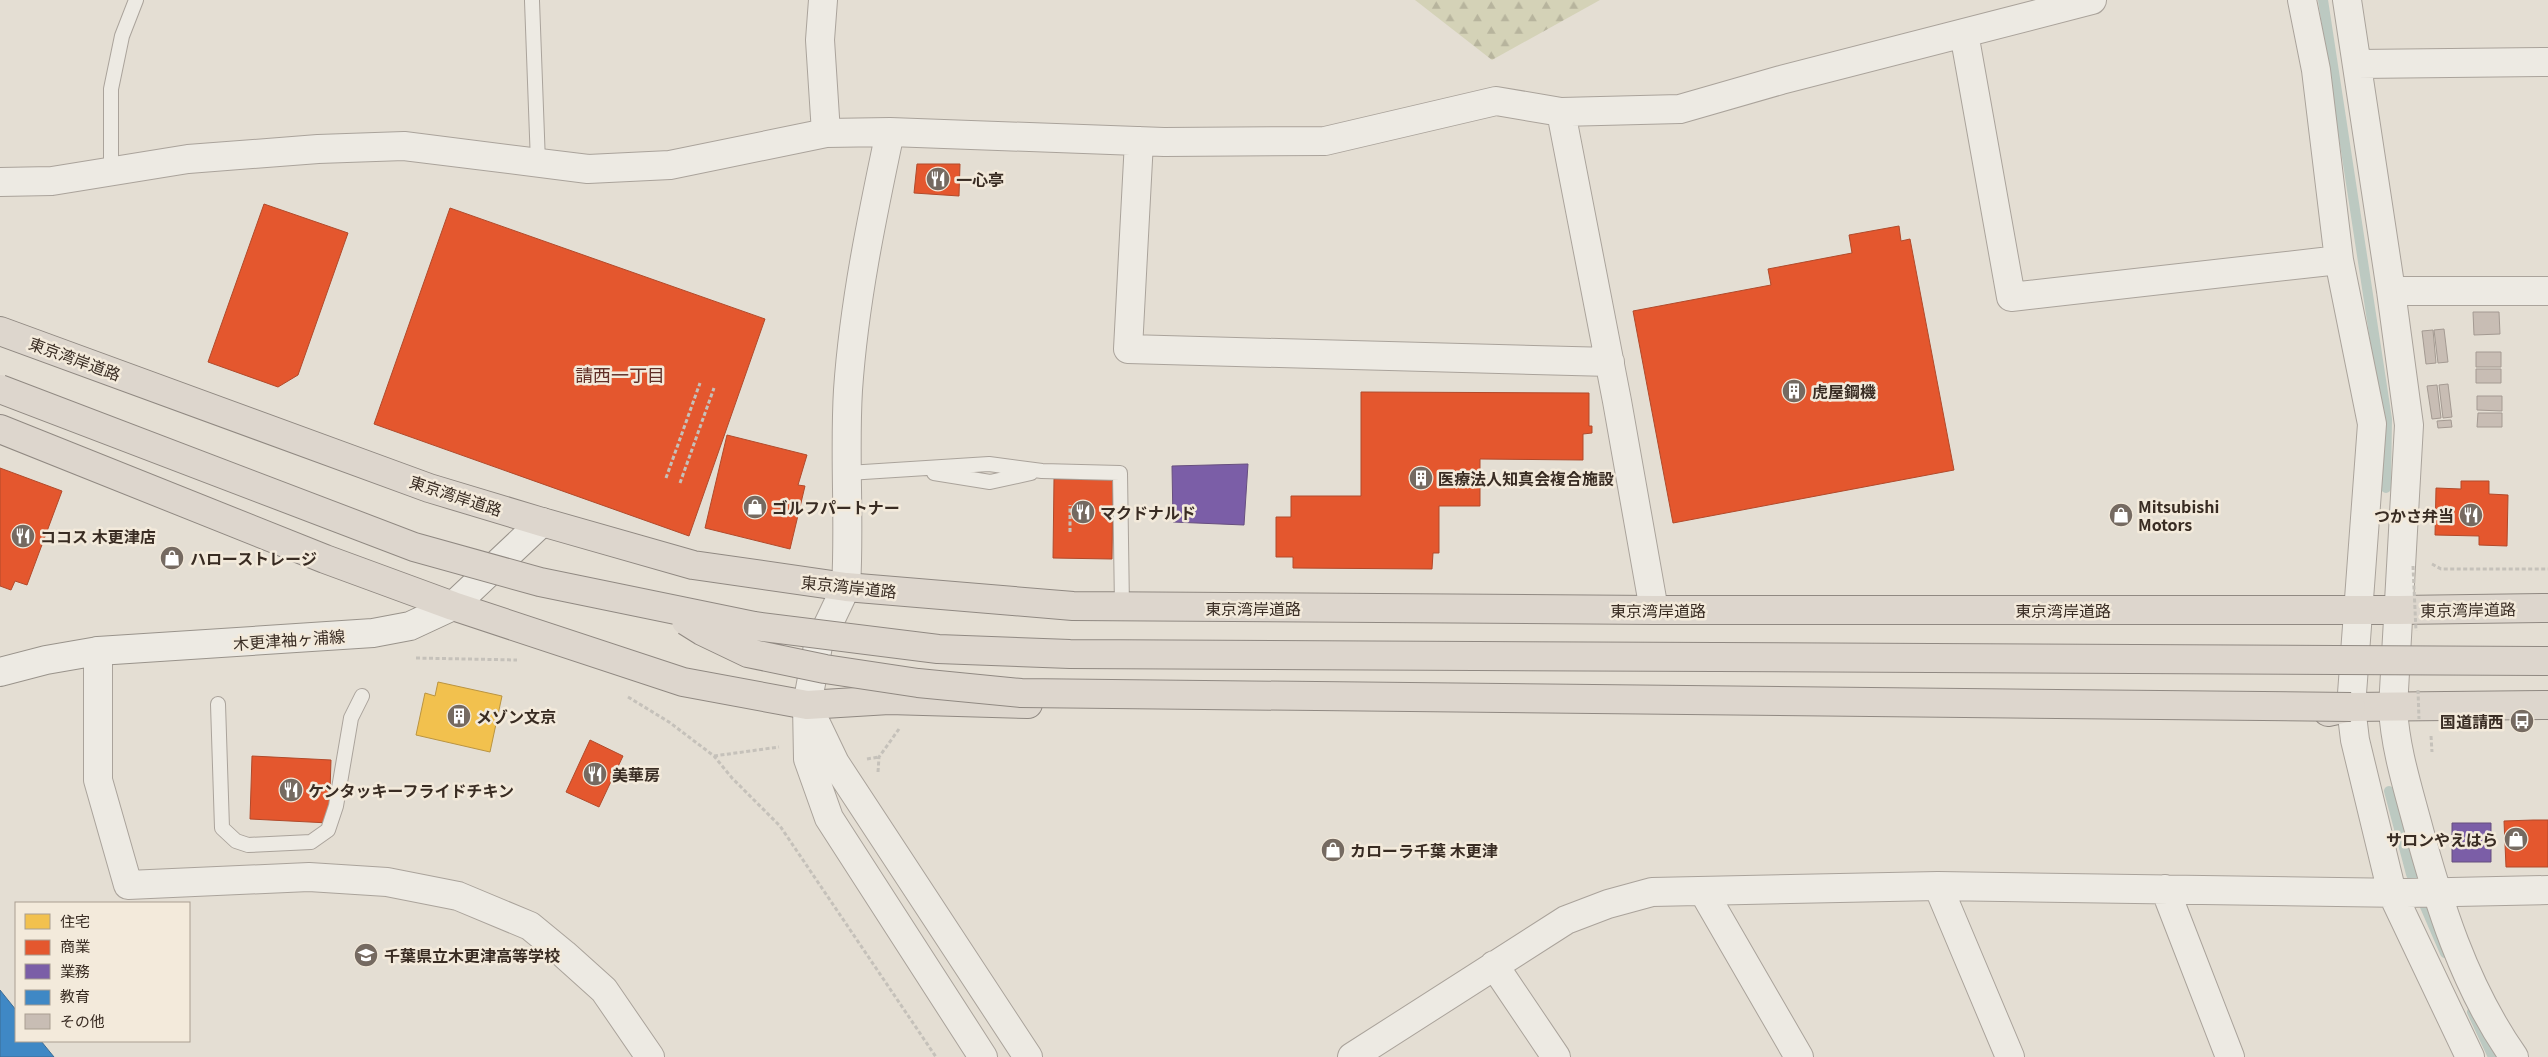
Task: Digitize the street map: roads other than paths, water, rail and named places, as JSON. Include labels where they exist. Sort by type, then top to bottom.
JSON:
[{"type":"highway","name":"東京湾岸道路","points":[[0,331],[420,484],[542,522],[693,565],[846,587],[1073,606],[1122,607],[1654,610],[2399,610],[2548,608]]},
{"type":"highway","points":[[0,388],[414,547],[540,582],[754,626],[938,649],[1070,654],[2548,661]]},
{"type":"highway","points":[[0,429],[325,559],[453,606],[683,682],[807,705],[889,700],[999,704],[2310,716],[2351,707]]},
{"type":"highway","points":[[666,608],[702,631],[748,652],[834,670],[918,683],[1022,693],[2394,708],[2548,705]]},
{"type":"street","points":[[823,0],[820,40],[826,133]]},
{"type":"street","points":[[0,182],[52,181],[188,159],[318,149],[404,146],[588,169],[670,165],[826,133],[890,132],[1139,141],[1325,141],[1496,101],[1561,112],[1680,109],[2092,0]]},
{"type":"street","points":[[2302,0],[2316,70],[2339,260],[2372,424],[2360,610],[2351,707],[2355,740],[2415,892],[2470,1057]]},
{"type":"street","points":[[2347,0],[2358,64],[2409,426],[2394,708],[2395,735],[2415,892],[2514,1057]]},
{"type":"street","points":[[1964,33],[2011,297],[2339,260]]},
{"type":"street","points":[[2358,64],[2548,62]]},
{"type":"street","points":[[1561,112],[1610,362],[1654,610]]},
{"type":"street","points":[[890,132],[867,240],[851,371],[848,472],[849,532],[846,587],[818,646],[807,705],[808,759],[829,818],[983,1057]]},
{"type":"street","points":[[1139,141],[1128,349],[1610,362]]},
{"type":"street","points":[[2391,291],[2548,291]]},
{"type":"street","name":"木更津袖ヶ浦線","points":[[0,672],[46,660],[98,651],[373,633],[410,626],[453,606],[542,522]]},
{"type":"street","points":[[98,651],[98,780],[128,885],[309,877],[387,882],[458,896],[530,926],[564,954],[604,990],[650,1057]]},
{"type":"street","points":[[807,705],[835,763],[1028,1057]]},
{"type":"street","points":[[1352,1057],[1566,920],[1608,904],[1652,892],[1938,886],[2415,892],[2548,890]]},
{"type":"street","points":[[1938,886],[2010,1057]]},
{"type":"street","points":[[2165,889],[2230,1057]]},
{"type":"street","points":[[1703,891],[1799,1057]]},
{"type":"street","points":[[1494,965],[1556,1057]]},
{"type":"lane","points":[[111,171],[111,89],[122,36],[136,0]]},
{"type":"lane","points":[[532,2],[538,163]]},
{"type":"lane","points":[[848,472],[989,464],[1042,471],[1120,473],[1122,607]]},
{"type":"lane","points":[[218,704],[222,828],[236,841],[248,845],[311,842],[328,830],[336,806],[351,718],[362,696]]},
{"type":"waterway","points":[[2323,0],[2387,419],[2386,488]]},
{"type":"waterway","points":[[2389,791],[2411,874],[2445,953]]},
{"type":"waterway","points":[[2472,1012],[2493,1057]]},
{"type":"place","name":"一心亭","points":[[938,179]]},
{"type":"place","name":"虎屋鋼機","points":[[1794,391]]},
{"type":"place","name":"医療法人知真会複合施設","points":[[1421,478]]},
{"type":"place","name":"ゴルフパートナー","points":[[755,507]]},
{"type":"place","name":"マクドナルド","points":[[1083,512]]},
{"type":"place","name":"Mitsubishi Motors","points":[[2121,515]]},
{"type":"place","name":"つかさ弁当","points":[[2471,515]]},
{"type":"place","name":"ココス 木更津店","points":[[23,536]]},
{"type":"place","name":"ハローストレージ","points":[[172,558]]},
{"type":"place","name":"メゾン文京","points":[[459,716]]},
{"type":"place","name":"国道請西","points":[[2522,721]]},
{"type":"place","name":"美華房","points":[[595,774]]},
{"type":"place","name":"ケンタッキーフライドチキン","points":[[291,790]]},
{"type":"place","name":"サロンやえはら","points":[[2516,839]]},
{"type":"place","name":"カローラ千葉 木更津","points":[[1333,850]]},
{"type":"place","name":"千葉県立木更津高等学校","points":[[366,955]]},
{"type":"district","name":"請西一丁目","points":[[620,374]]}]
